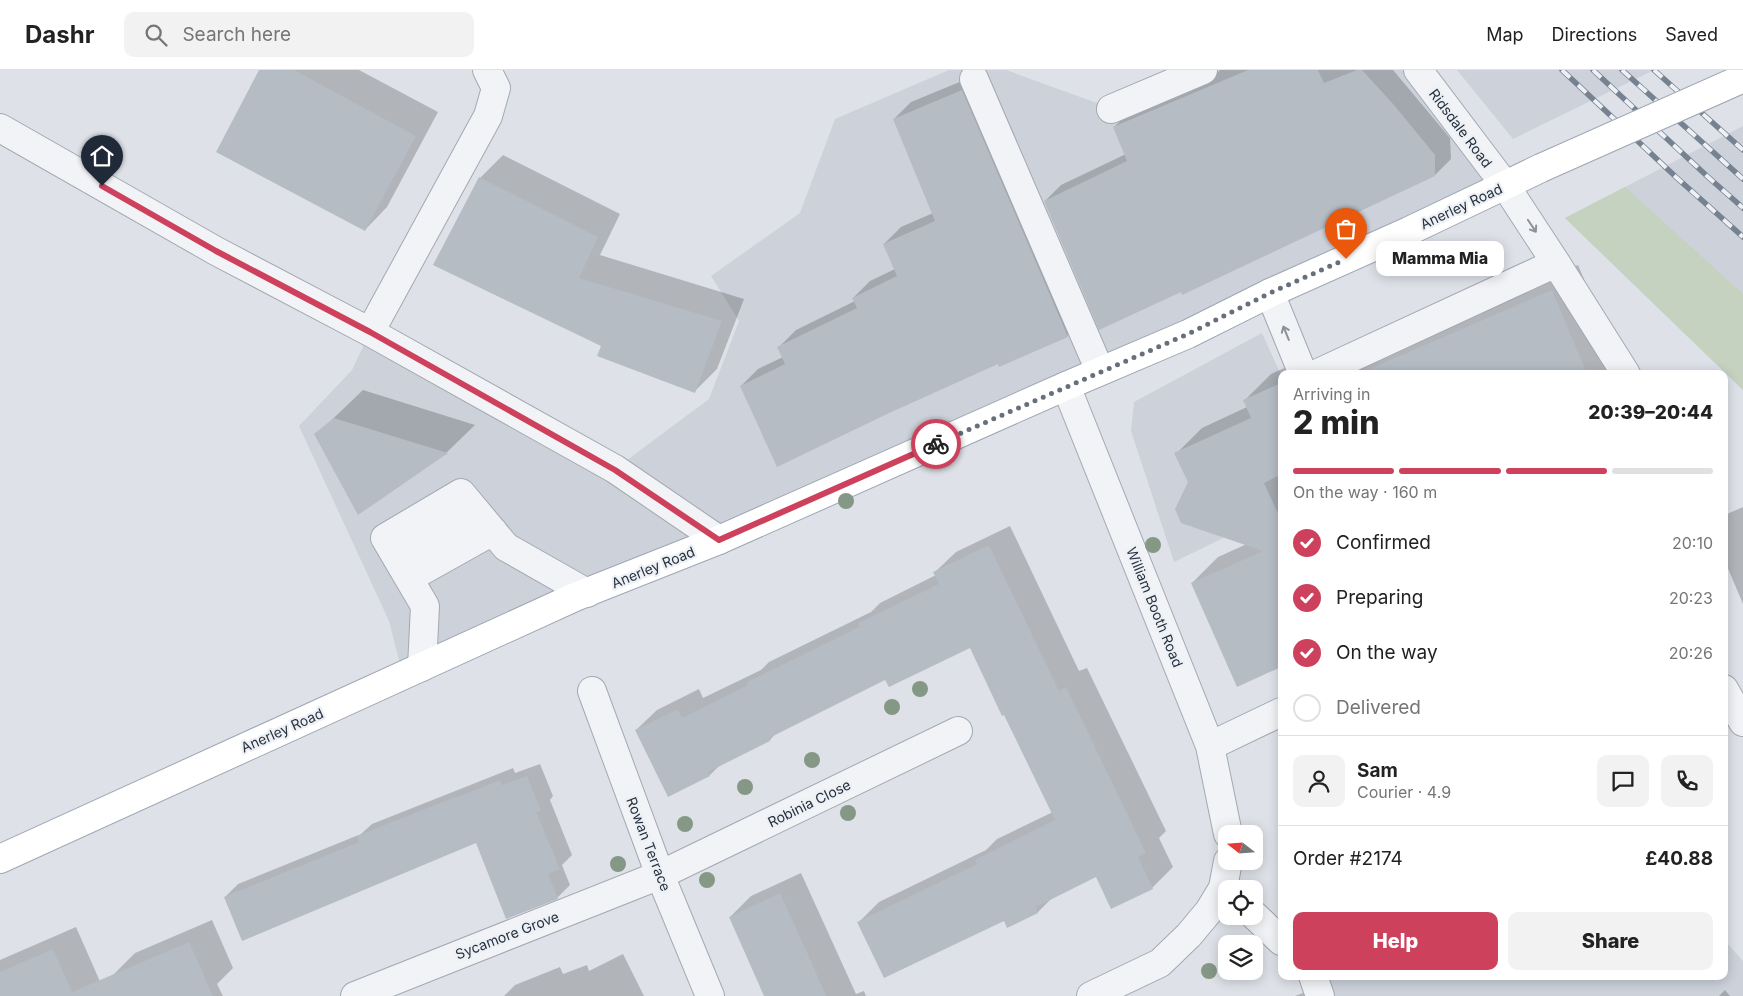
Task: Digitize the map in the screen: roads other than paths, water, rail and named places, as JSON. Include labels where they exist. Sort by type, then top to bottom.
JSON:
[{"type":"main road","name":"Anerley Road","points":[[0,859],[587,593],[719,540],[1100,371],[1188,334],[1270,293],[1409,231],[1541,168],[1741,79]]},
{"type":"street","points":[[370,332],[488,116],[496,88],[487,70]]},
{"type":"street","points":[[1111,109],[1203,70]]},
{"type":"street","name":"Ridsdale Road","points":[[1418,70],[1505,185],[1623,370]]},
{"type":"street","points":[[974,79],[1100,371]]},
{"type":"street","points":[[0,128],[216,251],[370,332],[615,470],[719,540]]},
{"type":"street","points":[[1325,370],[1556,263]]},
{"type":"street","points":[[1270,293],[1301,370]]},
{"type":"street","name":"William Booth Road","points":[[1066,386],[1210,746],[1226,825]]},
{"type":"street","points":[[422,667],[425,606],[385,538],[461,493],[506,547],[587,593]]},
{"type":"street","points":[[403,568],[484,521]]},
{"type":"street","name":"Rowan Terrace","points":[[592,691],[660,875],[710,996]]},
{"type":"street","points":[[1728,696],[1743,722]]},
{"type":"street","points":[[1210,746],[1278,713]]},
{"type":"street","name":"Robinia Close","points":[[660,875],[958,731]]},
{"type":"street","name":"Sycamore Grove","points":[[355,996],[660,875]]},
{"type":"street","points":[[1091,996],[1160,963],[1190,935],[1218,899]]},
{"type":"street","points":[[1263,924],[1278,937]]},
{"type":"street","points":[[1314,980],[1320,996]]},
{"type":"railway","points":[[1562,70],[1743,237]]},
{"type":"railway","points":[[1593,70],[1743,208]]},
{"type":"railway","points":[[1622,70],[1743,179]]},
{"type":"railway","points":[[1654,70],[1743,150]]},
{"type":"place","name":"Mamma Mia","points":[[1346,259]]}]
